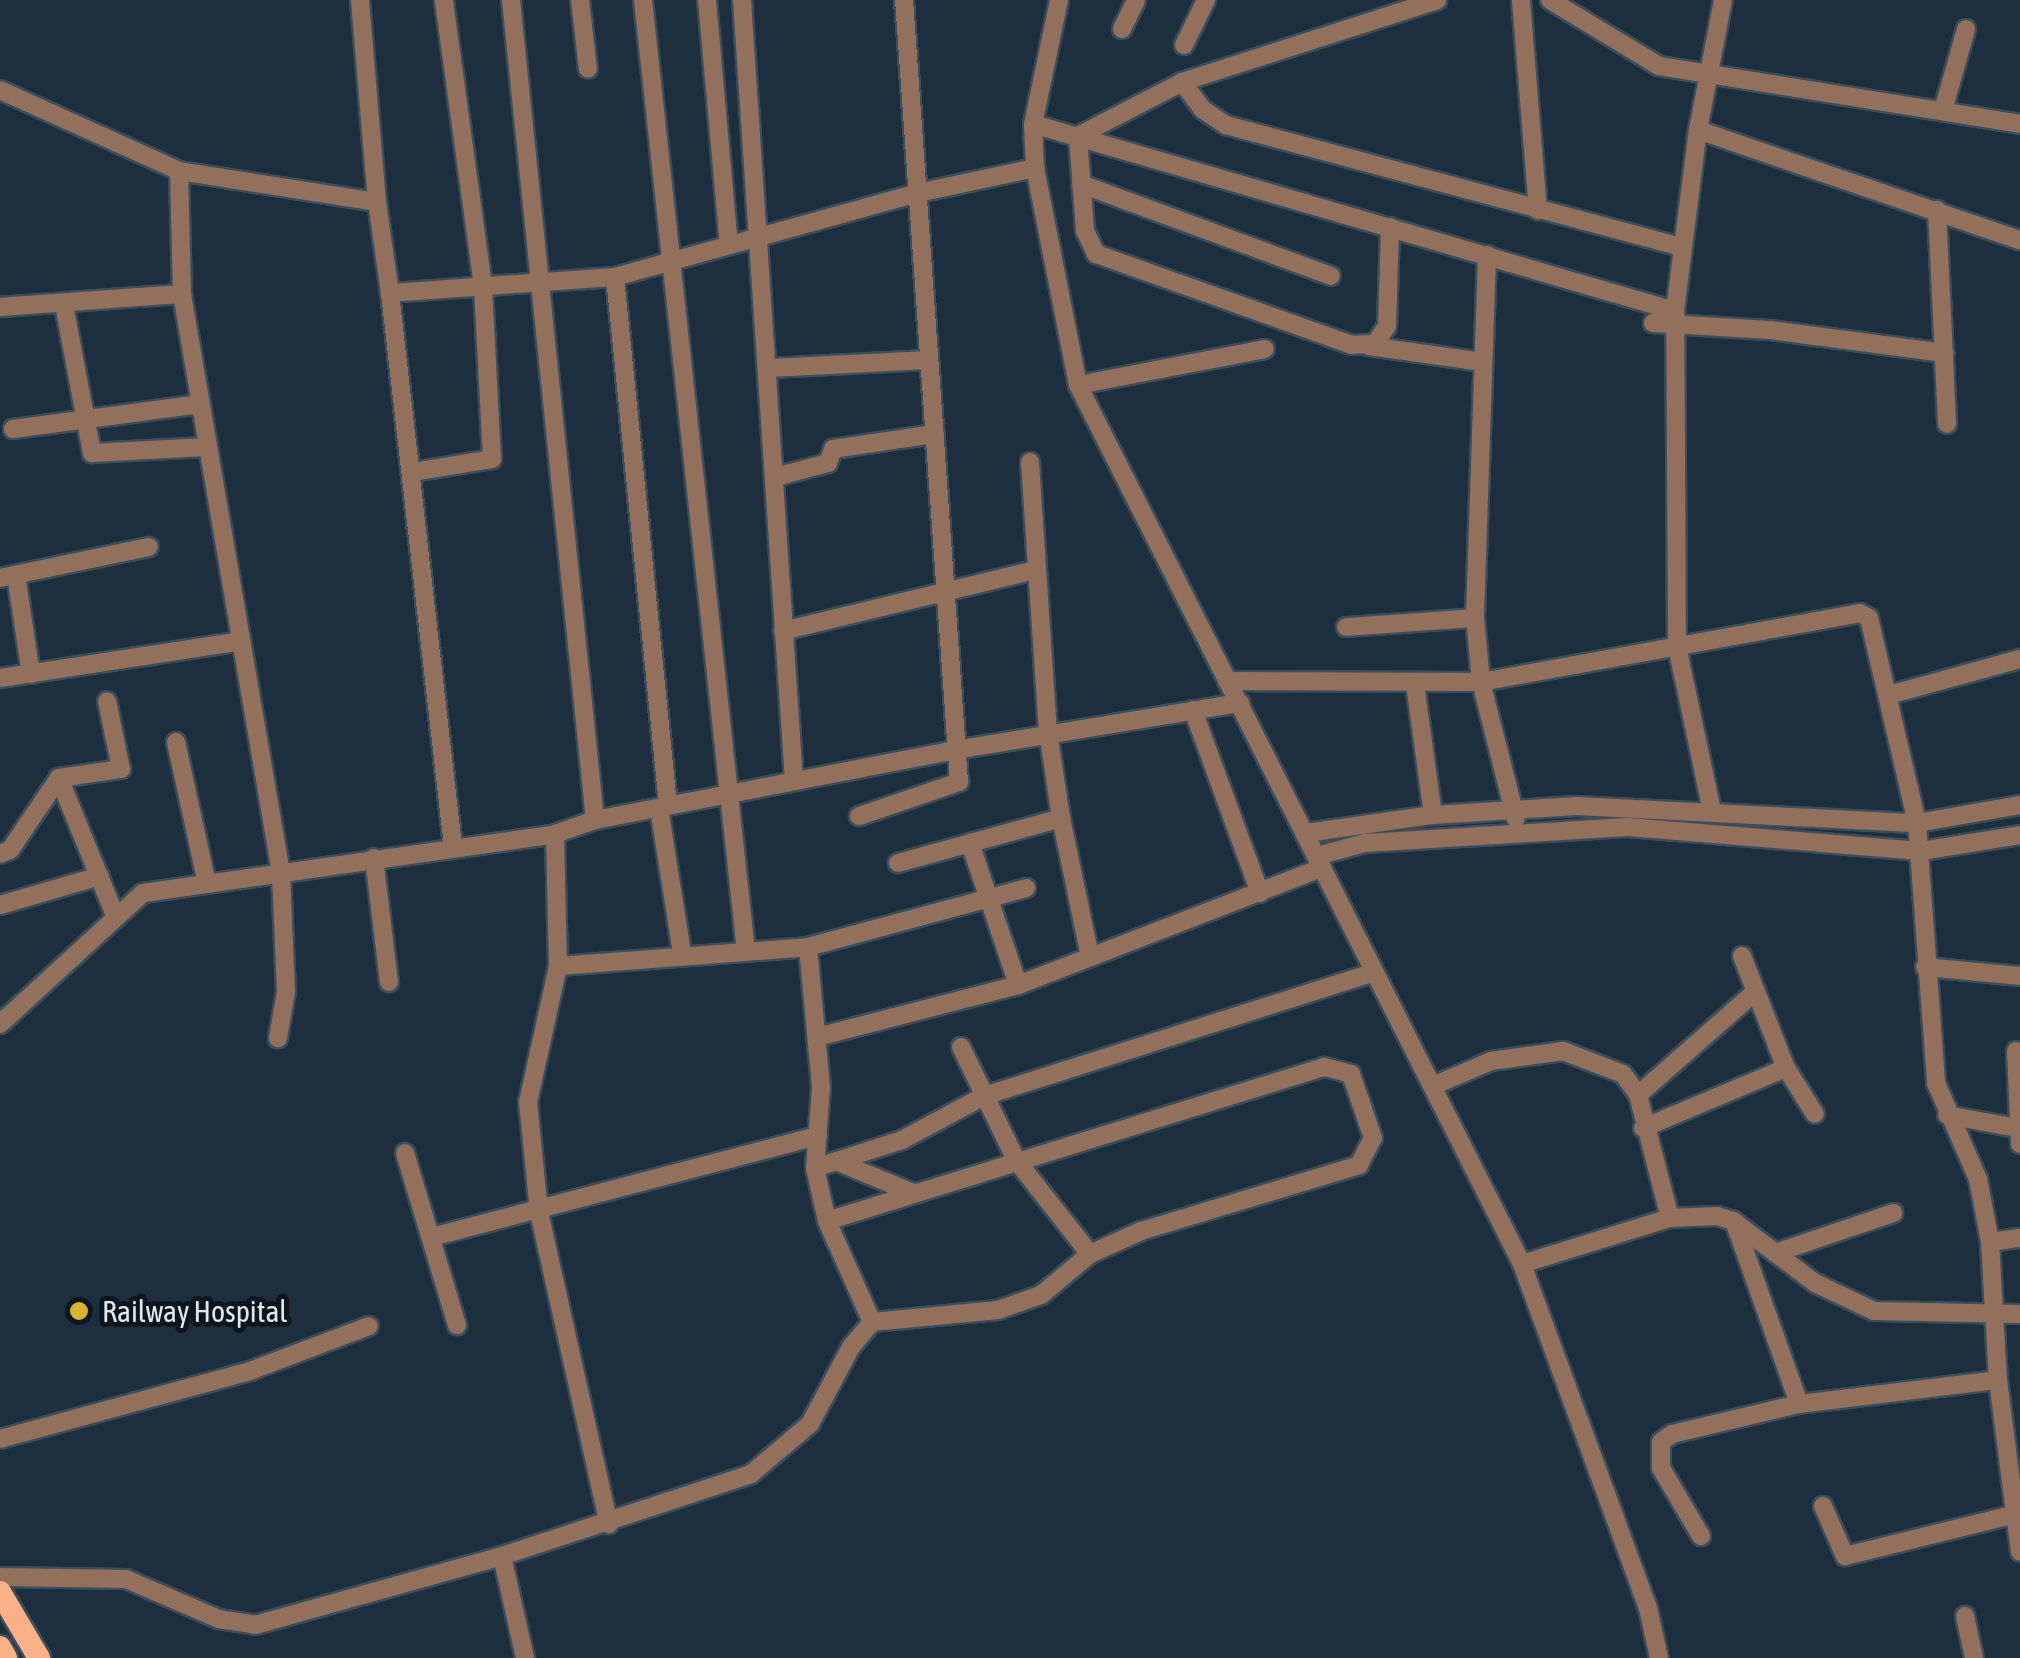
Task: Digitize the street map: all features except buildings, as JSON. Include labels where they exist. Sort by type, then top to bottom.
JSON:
[{"type":"main road","points":[[0,1592],[39,1658]]},
{"type":"main road","points":[[0,1648],[6,1658]]},
{"type":"street","points":[[360,0],[376,202],[412,472],[453,848]]},
{"type":"street","points":[[412,472],[492,459],[483,286],[444,0]]},
{"type":"street","points":[[512,0],[595,820]]},
{"type":"street","points":[[580,0],[588,68]]},
{"type":"street","points":[[642,0],[746,950]]},
{"type":"street","points":[[707,0],[729,246]]},
{"type":"street","points":[[742,0],[778,476],[783,631],[794,781]]},
{"type":"street","points":[[859,816],[960,782],[904,0]]},
{"type":"street","points":[[1060,0],[1032,124],[1035,168],[1078,385],[1306,833],[1372,973],[1435,1085],[1522,1264],[1648,1608],[1659,1658]]},
{"type":"street","points":[[1122,29],[1136,0]]},
{"type":"street","points":[[1184,45],[1206,0]]},
{"type":"street","points":[[1078,136],[1182,82],[1437,0]]},
{"type":"street","points":[[1521,0],[1538,210]]},
{"type":"street","points":[[1550,0],[1626,52],[1659,66],[1944,107],[2020,124]]},
{"type":"street","points":[[1712,811],[1677,646],[1675,318],[1680,247],[1698,130],[1724,0]]},
{"type":"street","points":[[1944,107],[1966,29]]},
{"type":"street","points":[[1182,82],[1202,109],[1226,124],[1680,247]]},
{"type":"street","points":[[0,90],[179,171],[376,202]]},
{"type":"street","points":[[1032,124],[1487,255],[1675,318],[1944,353]]},
{"type":"street","points":[[1698,130],[2020,240]]},
{"type":"street","points":[[1078,136],[1085,230],[1096,254],[1253,313],[1369,346],[1483,362]]},
{"type":"street","points":[[390,293],[615,277],[918,193],[1035,168]]},
{"type":"street","points":[[179,171],[182,294],[282,873],[286,992],[278,1038]]},
{"type":"street","points":[[1082,184],[1331,276]]},
{"type":"street","points":[[1937,210],[1947,424]]},
{"type":"street","points":[[1369,346],[1386,326],[1390,228]]},
{"type":"street","points":[[1487,255],[1475,618],[1481,682],[1519,832]]},
{"type":"street","points":[[615,277],[664,806],[682,954]]},
{"type":"street","points":[[0,307],[182,294]]},
{"type":"street","points":[[64,305],[82,420],[92,453],[206,447]]},
{"type":"street","points":[[1653,323],[1675,318]]},
{"type":"street","points":[[1078,385],[1266,349]]},
{"type":"street","points":[[769,368],[930,360]]},
{"type":"street","points":[[13,429],[200,404]]},
{"type":"street","points":[[778,476],[828,463],[833,449],[934,434]]},
{"type":"street","points":[[1030,462],[1048,732],[1090,957]]},
{"type":"street","points":[[31,674],[8,577],[149,547]]},
{"type":"street","points":[[783,631],[1035,570]]},
{"type":"street","points":[[1227,681],[1481,682],[1860,613],[1875,628],[1918,823],[1926,1016],[1947,1115],[1978,1179],[1990,1242],[1998,1380],[2012,1413],[2012,1516],[2020,1552]]},
{"type":"street","points":[[1346,627],[1475,618]]},
{"type":"street","points":[[0,678],[241,641]]},
{"type":"street","points":[[1889,694],[2020,660]]},
{"type":"street","points":[[1415,684],[1434,815]]},
{"type":"street","points":[[0,854],[10,850],[59,778],[121,769],[107,701]]},
{"type":"street","points":[[0,1024],[143,893],[555,834],[595,820],[1048,732],[1240,703]]},
{"type":"street","points":[[1193,710],[1260,893]]},
{"type":"street","points":[[176,742],[207,884]]},
{"type":"street","points":[[59,778],[116,915]]},
{"type":"street","points":[[1306,833],[1434,815],[1632,806],[1918,823],[2020,805]]},
{"type":"street","points":[[898,863],[1062,818]]},
{"type":"street","points":[[817,1037],[1018,984],[1322,868],[1365,844],[1628,827],[1921,851],[2020,835]]},
{"type":"street","points":[[555,834],[558,966],[528,1102],[530,1128],[539,1212],[609,1524]]},
{"type":"street","points":[[970,843],[1018,984]]},
{"type":"street","points":[[374,858],[389,982]]},
{"type":"street","points":[[0,906],[100,876]]},
{"type":"street","points":[[558,966],[682,954],[808,948],[1026,888]]},
{"type":"street","points":[[808,948],[820,1087],[815,1168],[827,1221],[872,1322]]},
{"type":"street","points":[[1742,956],[1786,1068],[1815,1114]]},
{"type":"street","points":[[1925,967],[2020,976]]},
{"type":"street","points":[[815,1168],[902,1140],[984,1096],[1372,973]]},
{"type":"street","points":[[1638,1095],[1756,990]]},
{"type":"street","points":[[961,1047],[1016,1160],[1090,1254]]},
{"type":"street","points":[[1435,1085],[1492,1061],[1563,1051],[1623,1074],[1638,1095],[1670,1218]]},
{"type":"street","points":[[1947,1115],[2019,1136],[2016,1051]]},
{"type":"street","points":[[827,1221],[1324,1067],[1351,1074],[1373,1138],[1359,1165],[1141,1231],[1090,1254],[1066,1280],[998,1310],[872,1322]]},
{"type":"street","points":[[1644,1128],[1786,1068]]},
{"type":"street","points":[[432,1237],[539,1212],[819,1129]]},
{"type":"street","points":[[405,1153],[457,1325]]},
{"type":"street","points":[[836,1161],[913,1193]]},
{"type":"street","points":[[1775,1253],[1893,1213]]},
{"type":"street","points":[[1522,1264],[1670,1218],[1734,1221],[1815,1283],[1874,1311],[2020,1314]]},
{"type":"street","points":[[1734,1221],[1799,1404]]},
{"type":"street","points":[[1990,1242],[2020,1238]]},
{"type":"street","points":[[0,1578],[126,1579],[219,1619],[255,1625],[502,1556],[609,1524],[751,1474],[787,1449],[872,1322]]},
{"type":"street","points":[[0,1439],[250,1371],[370,1326]]},
{"type":"street","points":[[1701,1536],[1661,1468],[1661,1442],[1799,1404],[1998,1380]]},
{"type":"street","points":[[1823,1506],[1845,1556],[2012,1516]]},
{"type":"street","points":[[502,1556],[525,1658]]},
{"type":"street","points":[[1965,1616],[1974,1658]]},
{"type":"place","name":"Railway Hospital","points":[[79,1311]]}]
